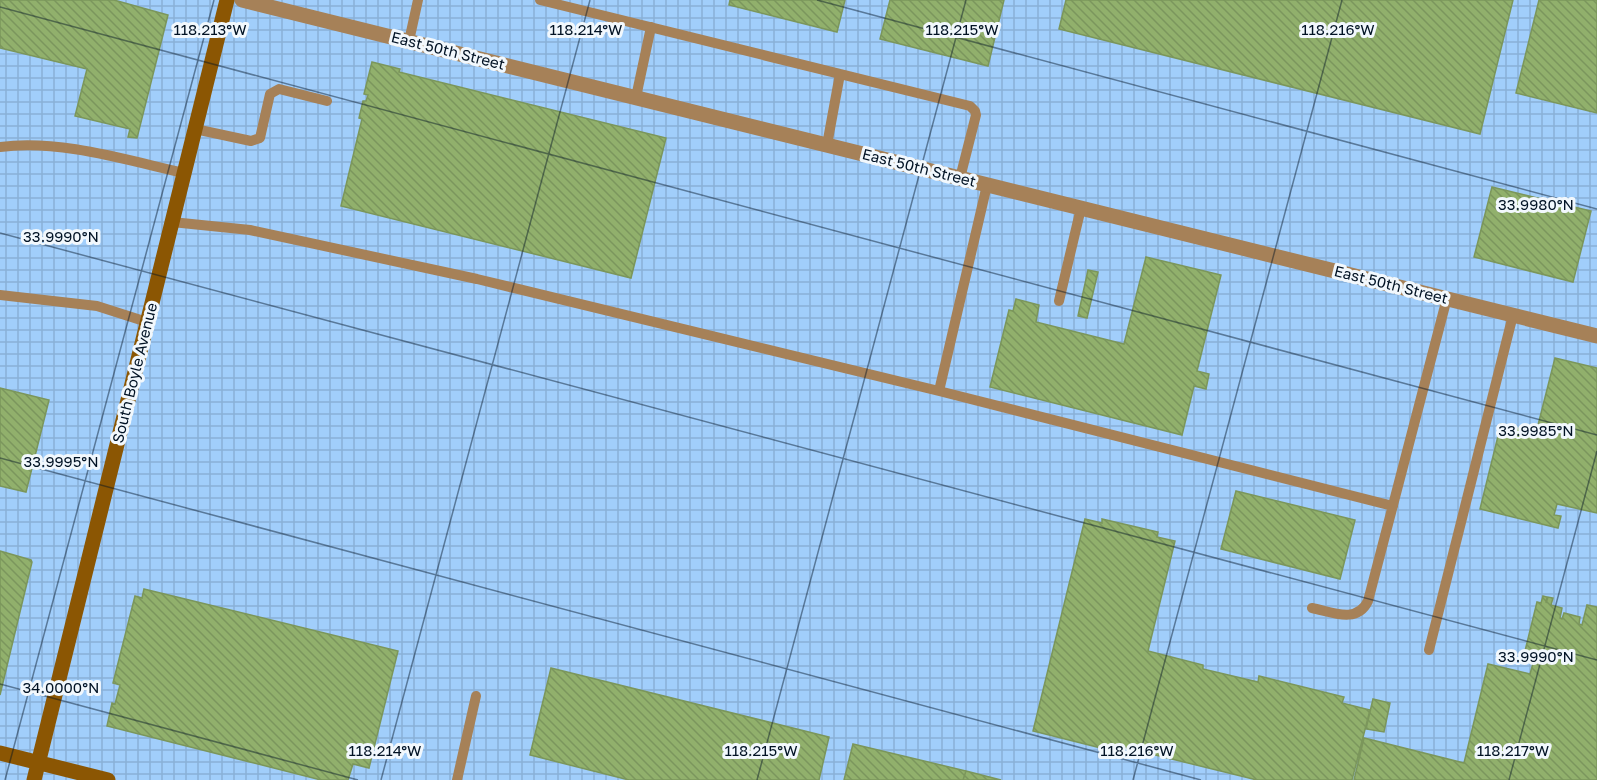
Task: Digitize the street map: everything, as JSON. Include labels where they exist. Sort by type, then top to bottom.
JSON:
[{"type":"main road","name":"South Boyle Avenue","points":[[34,780],[227,0]]},
{"type":"main road","points":[[0,753],[108,780]]},
{"type":"street","name":"East 50th Street","points":[[242,0],[1597,336]]},
{"type":"lane","points":[[409,41],[418,0]]},
{"type":"lane","points":[[540,0],[970,106],[976,115],[960,178]]},
{"type":"lane","points":[[636,97],[651,27]]},
{"type":"lane","points":[[827,145],[840,74]]},
{"type":"lane","points":[[195,129],[251,141],[260,138],[270,94],[279,89],[327,101]]},
{"type":"lane","points":[[0,147],[24,144],[90,152],[184,173]]},
{"type":"lane","points":[[939,391],[987,185]]},
{"type":"lane","points":[[1059,301],[1081,208]]},
{"type":"lane","points":[[172,222],[250,230],[477,279],[939,391],[1393,506]]},
{"type":"lane","points":[[0,295],[97,306],[147,322]]},
{"type":"lane","points":[[1312,608],[1353,616],[1363,610],[1368,601],[1447,298]]},
{"type":"lane","points":[[1429,650],[1513,315]]},
{"type":"lane","points":[[457,780],[476,696]]},
{"type":"shaded area","points":[[0,0],[1597,0],[1597,780],[0,780]]},
{"type":"building","points":[[0,0],[114,0],[168,15],[137,138],[128,137],[130,129],[75,116],[87,69],[0,48]]},
{"type":"building","points":[[730,0],[845,0],[837,32],[729,5]]},
{"type":"building","points":[[890,0],[1004,0],[988,66],[880,39]]},
{"type":"building","points":[[1066,0],[1513,0],[1480,134],[1059,29]]},
{"type":"building","points":[[1539,0],[1597,0],[1597,113],[1516,93]]},
{"type":"building","points":[[372,62],[400,69],[399,72],[666,138],[631,278],[341,206],[362,119],[359,118],[363,101],[366,101],[368,95],[364,94]]},
{"type":"building","points":[[1492,187],[1591,211],[1573,282],[1474,257]]},
{"type":"building","points":[[1146,257],[1221,275],[1197,371],[1209,374],[1206,389],[1194,386],[1182,435],[990,387],[1009,310],[1013,311],[1016,299],[1039,305],[1036,322],[1124,344]]},
{"type":"building","points":[[1088,270],[1098,272],[1087,318],[1078,316]]},
{"type":"building","points":[[1555,358],[1597,368],[1597,513],[1557,504],[1554,515],[1561,516],[1558,528],[1480,509],[1501,424],[1536,433]]},
{"type":"building","points":[[0,388],[49,400],[26,492],[0,486]]},
{"type":"building","points":[[1236,491],[1355,520],[1340,579],[1221,549]]},
{"type":"building","points":[[1085,519],[1102,523],[1102,519],[1158,532],[1157,537],[1175,541],[1148,651],[1203,665],[1203,669],[1258,682],[1259,676],[1344,697],[1342,703],[1370,710],[1352,780],[1257,780],[1123,747],[1121,753],[1033,731]]},
{"type":"building","points":[[0,551],[32,562],[0,695]]},
{"type":"building","points":[[144,589],[398,651],[369,768],[353,764],[348,780],[321,780],[107,726],[112,703],[115,704],[120,685],[113,683],[135,596],[142,598]]},
{"type":"building","points":[[1543,596],[1547,597],[1546,603],[1548,597],[1553,598],[1551,605],[1562,608],[1560,618],[1562,619],[1564,613],[1580,617],[1579,624],[1582,625],[1587,605],[1597,607],[1597,780],[1354,780],[1364,738],[1464,763],[1488,664],[1530,674],[1536,653],[1525,651],[1537,602],[1541,603]]},
{"type":"building","points":[[551,668],[829,737],[819,780],[629,780],[530,755]]},
{"type":"building","points":[[1373,699],[1390,703],[1384,732],[1366,729]]},
{"type":"building","points":[[853,744],[966,771],[963,780],[844,780]]},
{"type":"building","points":[[966,771],[1001,780],[963,780]]}]
